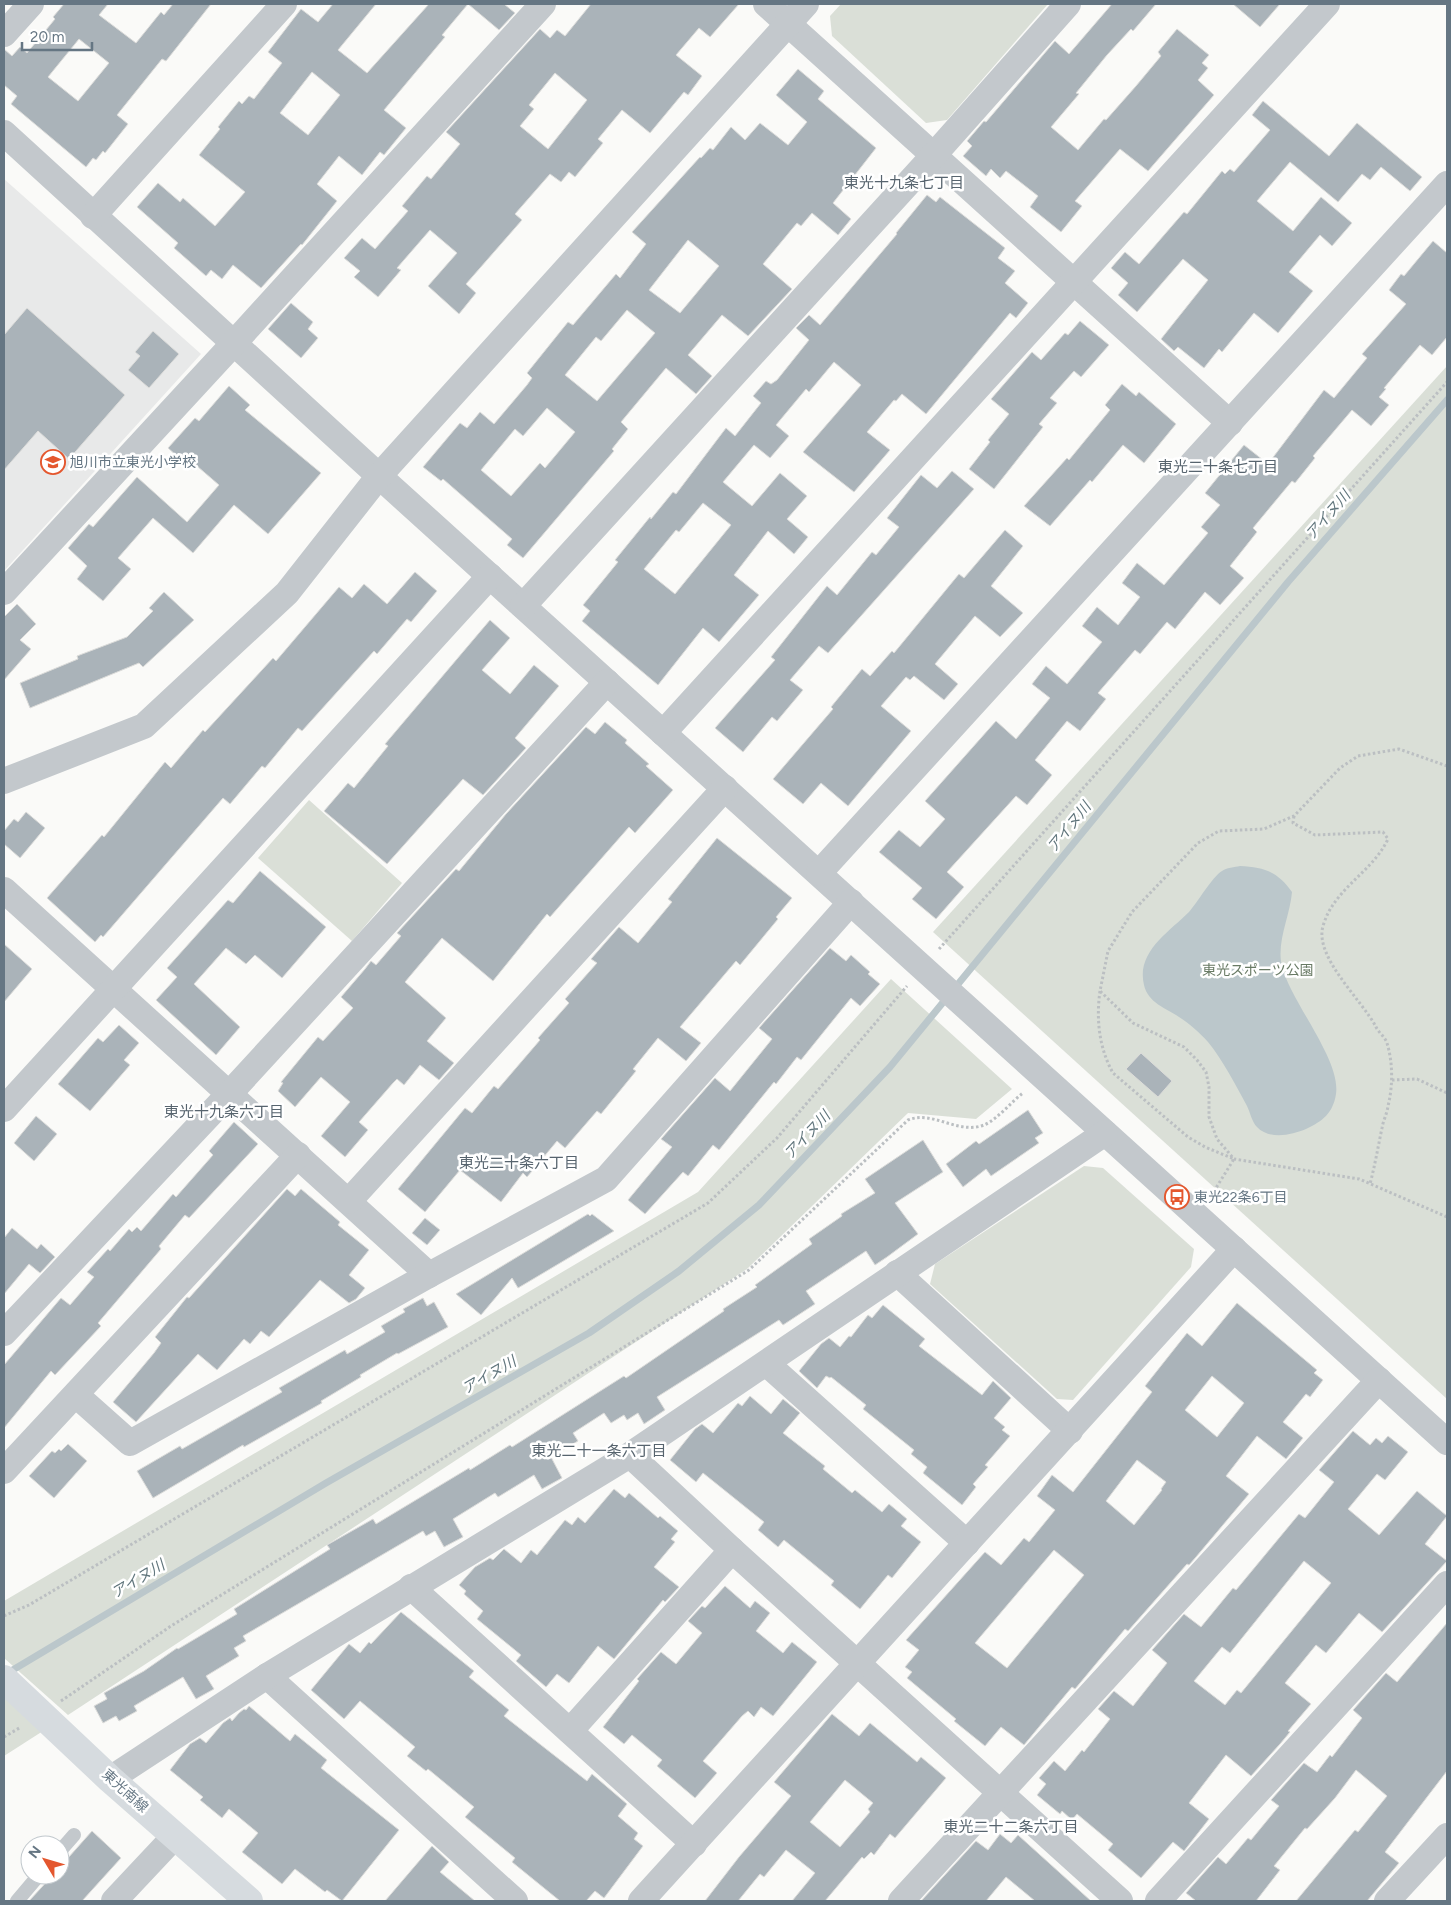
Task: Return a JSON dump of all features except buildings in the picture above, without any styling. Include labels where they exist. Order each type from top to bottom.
[{"type":"street","points":[[4,34],[31,4]]},
{"type":"street","points":[[93,216],[284,4]]},
{"type":"street","points":[[4,592],[543,4]]},
{"type":"street","points":[[766,4],[1230,423]]},
{"type":"street","points":[[4,781],[144,726],[287,593],[378,476],[806,4]]},
{"type":"street","points":[[523,606],[1068,4]]},
{"type":"street","points":[[663,733],[1073,280],[1327,4]]},
{"type":"street","points":[[4,133],[378,476],[1447,1442]]},
{"type":"street","points":[[819,873],[1447,184]]},
{"type":"street","points":[[4,1109],[490,576]]},
{"type":"street","points":[[4,1334],[230,1093],[607,682]]},
{"type":"street","points":[[349,1201],[725,788]]},
{"type":"street","points":[[4,890],[429,1275]]},
{"type":"street","points":[[76,1395],[130,1443],[429,1275],[606,1179],[850,902]]},
{"type":"street","points":[[110,1779],[267,1676],[630,1455],[767,1364],[897,1273],[1105,1133]]},
{"type":"street","points":[[4,1471],[298,1155]]},
{"type":"street","points":[[641,1901],[1234,1249]]},
{"type":"street","points":[[897,1273],[1070,1430]]},
{"type":"street","points":[[767,1364],[967,1543]]},
{"type":"street","points":[[901,1901],[1379,1380]]},
{"type":"street","points":[[630,1455],[732,1550],[1120,1901]]},
{"type":"street","points":[[570,1731],[732,1550]]},
{"type":"street","points":[[1158,1901],[1447,1584]]},
{"type":"street","points":[[411,1588],[694,1844]]},
{"type":"street","points":[[267,1676],[515,1901]]},
{"type":"street","name":"東光南線","points":[[4,1679],[110,1779],[249,1901]]},
{"type":"street","points":[[114,1901],[175,1836]]},
{"type":"street","points":[[1387,1901],[1447,1836]]},
{"type":"lane","points":[[70,1840],[74,1835]]},
{"type":"lane","points":[[17,1901],[31,1885]]},
{"type":"path","points":[[4,1616],[29,1605],[708,1203],[777,1138],[927,972],[1447,382]]},
{"type":"path","points":[[1447,766],[1399,749],[1358,756],[1340,768],[1294,816],[1264,829],[1219,831],[1198,843],[1128,919],[1108,951],[1098,1008],[1101,1039],[1106,1060],[1113,1073],[1188,1137],[1205,1147],[1234,1159],[1359,1179],[1447,1217]]},
{"type":"path","points":[[1294,816],[1293,823],[1315,835],[1383,832],[1388,839],[1384,848],[1372,862],[1336,898],[1322,927],[1325,955],[1371,1016],[1386,1040],[1392,1080],[1370,1184]]},
{"type":"path","points":[[1100,991],[1133,1022],[1184,1047],[1197,1060],[1206,1072],[1209,1087],[1209,1117],[1217,1139],[1234,1159]]},
{"type":"path","points":[[36,1710],[749,1270],[908,1120],[922,1117],[974,1128],[986,1124],[1042,1076]]},
{"type":"path","points":[[1392,1080],[1417,1079],[1447,1093]]},
{"type":"path","points":[[1199,1216],[1234,1159]]},
{"type":"shaded area","name":"旭川市立東光小学校","points":[[4,179],[201,354],[4,571]]},
{"type":"shaded area","points":[[1240,866],[1263,869],[1276,875],[1292,892],[1282,939],[1282,966],[1295,996],[1331,1064],[1335,1080],[1335,1101],[1330,1111],[1317,1123],[1294,1133],[1274,1135],[1268,1134],[1257,1127],[1229,1073],[1208,1042],[1187,1022],[1153,1001],[1144,985],[1143,973],[1145,962],[1156,944],[1189,912],[1218,874],[1226,869]]},
{"type":"green space","points":[[841,4],[1048,4],[947,120],[926,123],[832,36],[830,16]]},
{"type":"green space","name":"東光スポーツ公園","points":[[1447,366],[1447,1399],[933,932]]},
{"type":"green space","points":[[309,800],[402,883],[352,941],[258,858]]},
{"type":"green space","points":[[891,979],[1012,1089],[976,1119],[908,1113],[747,1269],[68,1715],[4,1658],[4,1601],[698,1192]]},
{"type":"green space","points":[[1084,1166],[1103,1168],[1194,1249],[1191,1267],[1073,1400],[1057,1399],[930,1284],[935,1264]]},
{"type":"green space","points":[[4,1695],[43,1731],[4,1756]]},
{"type":"waterway","name":"アイヌ川","points":[[6,1674],[326,1483],[589,1333],[679,1271],[759,1205],[890,1067],[1288,582],[1447,400]]},
{"type":"place","name":"旭川市立東光小学校","points":[[53,462]]},
{"type":"place","name":"東光22条6丁目","points":[[1177,1197]]},
{"type":"district","name":"東光十九条七丁目","points":[[904,183]]},
{"type":"district","name":"東光二十条七丁目","points":[[1218,467]]},
{"type":"district","name":"東光十九条六丁目","points":[[224,1112]]},
{"type":"district","name":"東光二十条六丁目","points":[[519,1163]]},
{"type":"district","name":"東光二十一条六丁目","points":[[599,1451]]},
{"type":"district","name":"東光二十二条六丁目","points":[[1011,1827]]}]
